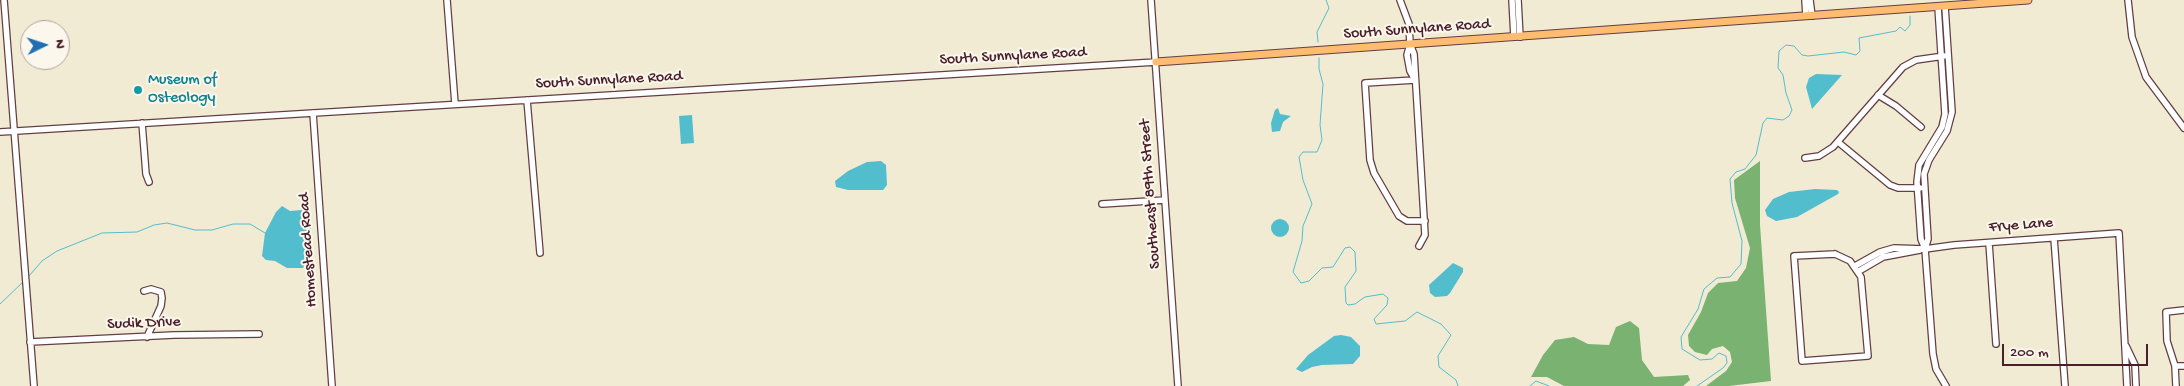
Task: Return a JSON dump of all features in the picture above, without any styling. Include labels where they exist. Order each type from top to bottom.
[{"type":"main road","name":"South Sunnylane Road","points":[[1156,62],[2028,0]]},
{"type":"street","points":[[4,0],[34,386]]},
{"type":"street","points":[[447,0],[455,104]]},
{"type":"street","name":"Southeast 89th Street","points":[[1152,0],[1178,386]]},
{"type":"street","points":[[1400,0],[1408,17],[1410,44],[1414,54],[1426,235],[1419,246]]},
{"type":"street","points":[[1512,0],[1517,37]]},
{"type":"street","points":[[1517,37],[1518,0]]},
{"type":"street","points":[[1805,0],[1809,16]]},
{"type":"street","points":[[1809,16],[1810,0]]},
{"type":"street","points":[[2128,0],[2132,38],[2146,77],[2184,128]]},
{"type":"street","points":[[1925,249],[1928,239],[1925,187],[1926,167],[1947,131],[1952,118],[1949,56],[1942,6]]},
{"type":"street","points":[[1942,6],[1944,121],[1919,165],[1917,188],[1921,238],[1925,249],[1934,362],[1946,386]]},
{"type":"street","points":[[1805,158],[1819,156],[1838,142],[1898,71],[1907,64],[1922,58],[1949,56]]},
{"type":"street","name":"South Sunnylane Road","points":[[0,132],[1156,62]]},
{"type":"street","points":[[1415,80],[1365,84],[1370,160],[1374,173],[1398,216],[1407,221],[1424,221]]},
{"type":"street","points":[[1878,95],[1896,106],[1921,127]]},
{"type":"street","points":[[527,100],[540,253]]},
{"type":"street","name":"Homestead Road","points":[[313,113],[332,386]]},
{"type":"street","points":[[142,123],[146,174],[149,182]]},
{"type":"street","points":[[1838,142],[1890,185],[1898,188],[1925,187]]},
{"type":"street","points":[[1102,204],[1165,200]]},
{"type":"street","name":"Frye Lane","points":[[1857,269],[1888,255],[1925,249],[1989,242],[2119,233],[2126,346]]},
{"type":"street","points":[[2054,238],[2065,386]]},
{"type":"street","points":[[1989,242],[1996,344]]},
{"type":"street","points":[[1835,254],[1844,258],[1857,269],[1863,287],[1868,356],[1802,361],[1794,256],[1835,254]]},
{"type":"street","points":[[144,291],[151,289],[161,292],[162,298],[161,306],[147,337]]},
{"type":"street","points":[[2176,386],[2174,366],[2167,341],[2166,312],[2184,310]]},
{"type":"street","name":"Sudik Drive","points":[[30,342],[259,334]]},
{"type":"street","points":[[2126,346],[2127,386]]},
{"type":"street","points":[[2126,346],[2135,365],[2136,386]]},
{"type":"street","points":[[2174,366],[2184,366]]},
{"type":"green space","points":[[1760,161],[1760,225],[1771,381],[1729,386],[1706,386],[1726,371],[1732,362],[1730,352],[1723,346],[1712,349],[1707,355],[1695,352],[1689,346],[1688,335],[1701,312],[1708,293],[1718,283],[1737,281],[1746,268],[1750,248],[1735,198],[1734,180]]},
{"type":"green space","points":[[1630,321],[1639,328],[1642,360],[1654,377],[1688,375],[1690,380],[1683,386],[1564,386],[1547,377],[1531,377],[1543,355],[1555,340],[1574,337],[1588,344],[1609,345],[1616,327]]},
{"type":"water","points":[[1816,74],[1842,75],[1812,109],[1806,87],[1809,78]]},
{"type":"water","points":[[1278,108],[1280,114],[1291,116],[1283,122],[1280,131],[1272,132],[1271,123],[1275,110]]},
{"type":"water","points":[[692,115],[694,143],[681,144],[679,116]]},
{"type":"water","points":[[881,161],[886,165],[887,185],[883,190],[848,190],[836,187],[835,181],[848,171],[867,162]]},
{"type":"water","points":[[1815,189],[1837,190],[1839,192],[1797,217],[1776,221],[1767,216],[1765,210],[1773,199],[1789,192]]},
{"type":"water","points":[[282,206],[290,211],[302,210],[306,214],[307,221],[311,226],[310,254],[303,268],[287,268],[275,261],[266,260],[262,256],[265,233],[276,212]]},
{"type":"water","points":[[1280,219],[1286,222],[1289,228],[1286,234],[1280,237],[1274,234],[1271,228],[1274,222]]},
{"type":"water","points":[[1453,263],[1463,268],[1463,272],[1447,296],[1435,297],[1430,293],[1429,285]]},
{"type":"water","points":[[1334,336],[1351,337],[1360,346],[1360,356],[1353,364],[1322,365],[1302,372],[1296,369],[1308,355]]},
{"type":"waterway","points":[[1318,42],[1317,32],[1329,8],[1326,0]]},
{"type":"waterway","points":[[1697,386],[1723,368],[1727,363],[1726,356],[1719,353],[1712,359],[1700,360],[1682,349],[1681,337],[1698,309],[1704,289],[1717,278],[1730,277],[1741,264],[1742,241],[1732,203],[1730,179],[1736,172],[1745,169],[1756,155],[1763,123],[1767,118],[1783,120],[1789,116],[1792,110],[1786,93],[1783,75],[1778,68],[1779,51],[1786,45],[1794,46],[1802,55],[1808,56],[1844,52],[1856,55],[1860,51],[1859,38],[1896,31],[1900,27],[1905,31],[1910,25],[1910,16]]},
{"type":"waterway","points":[[1319,58],[1319,69],[1323,84],[1320,125],[1322,140],[1317,152],[1303,152],[1299,157],[1303,180],[1312,204],[1303,226],[1302,241],[1293,272],[1301,283],[1309,281],[1322,268],[1333,267],[1345,248],[1350,247],[1355,252],[1356,271],[1345,287],[1346,303],[1348,305],[1355,304],[1365,297],[1383,294],[1388,298],[1387,305],[1374,319],[1376,324],[1405,321],[1417,312],[1441,324],[1451,335],[1438,356],[1439,367],[1456,380],[1458,386]]},
{"type":"waterway","points":[[29,276],[42,261],[57,251],[102,233],[137,232],[154,225],[167,223],[195,230],[212,230],[233,224],[250,224],[265,233]]},
{"type":"waterway","points":[[0,304],[24,281]]},
{"type":"waterway","points":[[1530,386],[1536,381],[1549,386]]},
{"type":"place","name":"Museum of Osteology","points":[[138,90]]}]
